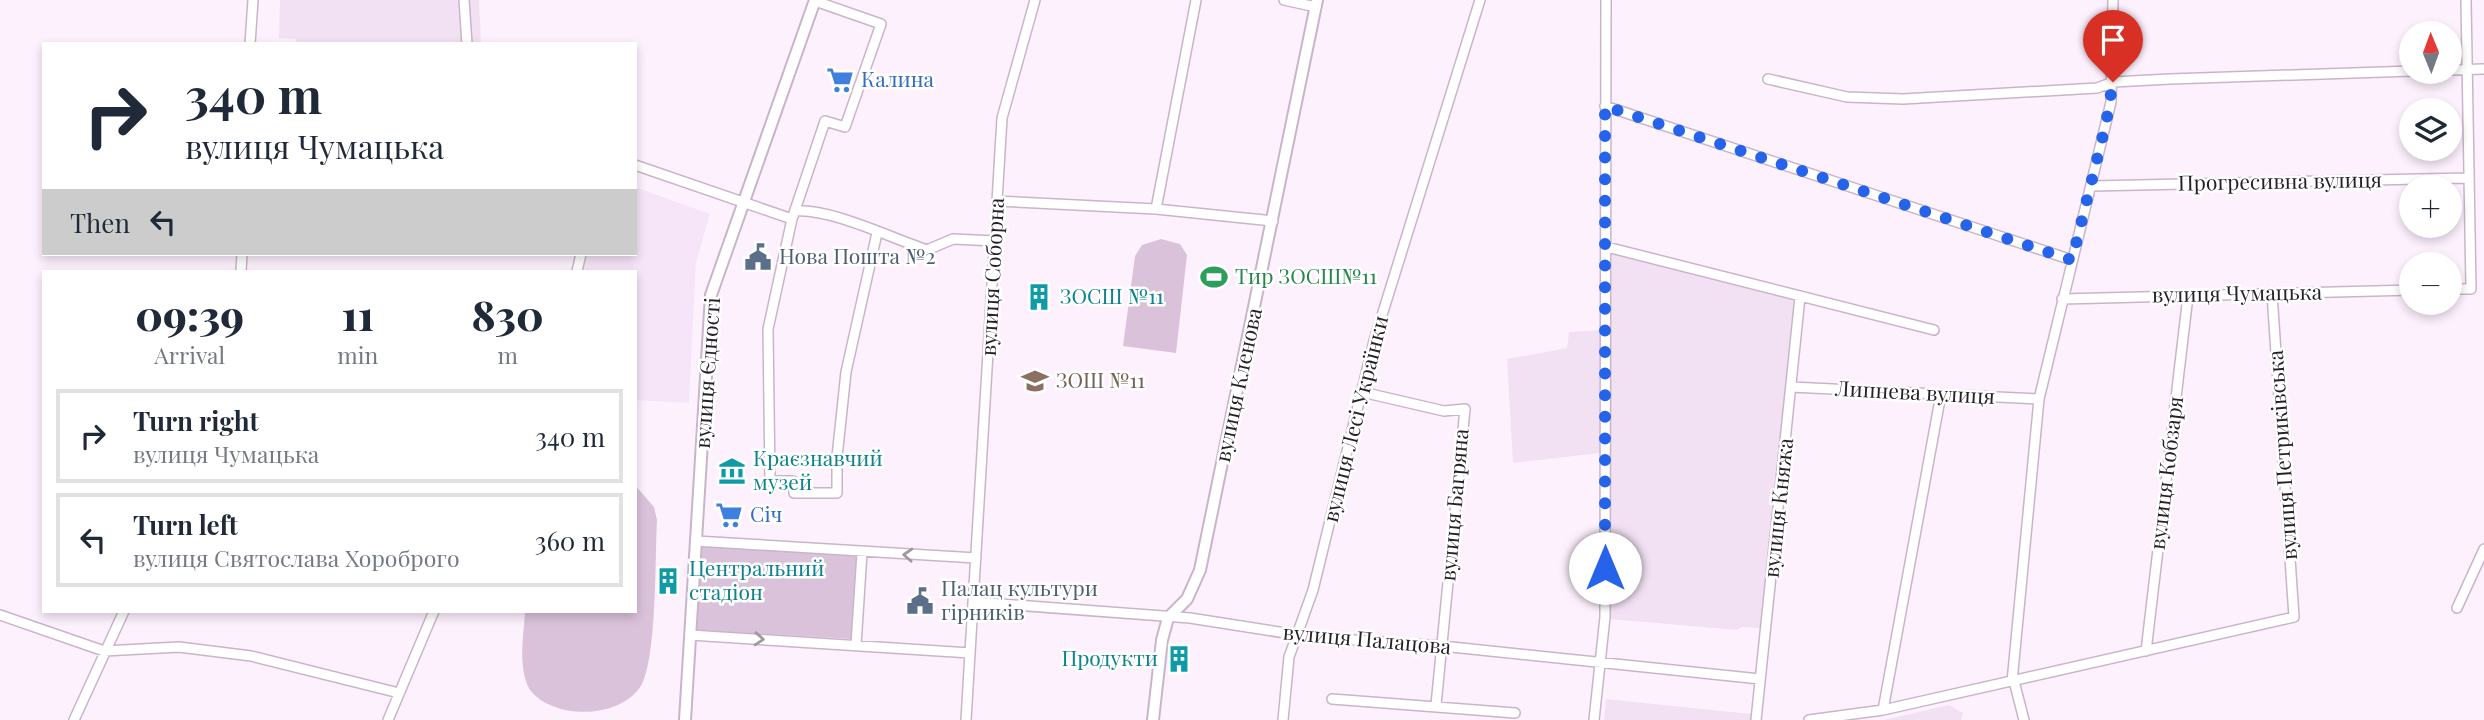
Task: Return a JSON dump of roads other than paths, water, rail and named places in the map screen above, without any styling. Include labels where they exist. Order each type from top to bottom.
[{"type":"street","points":[[250,42],[253,0]]},
{"type":"street","points":[[464,0],[467,42]]},
{"type":"street","points":[[815,0],[881,24],[845,127],[825,121],[794,215],[768,329],[770,481],[793,481],[794,493],[837,493],[836,457],[846,372],[877,233]]},
{"type":"street","name":"вулиця Єдності","points":[[685,720],[712,295],[815,0]]},
{"type":"street","name":"вулиця Соборна","points":[[966,720],[1002,118],[1035,0]]},
{"type":"street","points":[[1156,209],[1196,0]]},
{"type":"street","points":[[1284,0],[1316,3]]},
{"type":"street","name":"вулиця Лесі Українки","points":[[1283,720],[1289,657],[1313,590],[1374,341],[1480,0]]},
{"type":"street","points":[[1594,720],[1605,617],[1606,0]]},
{"type":"street","points":[[2024,720],[2013,681],[2039,398],[2092,186],[2113,82],[2113,0]]},
{"type":"street","points":[[2462,289],[2471,289],[2466,0]]},
{"type":"street","name":"вулиця Кленова","points":[[1153,720],[1161,640],[1168,618],[1187,599],[1200,570],[1316,3]]},
{"type":"street","points":[[2462,69],[2484,69]]},
{"type":"street","points":[[1768,79],[1847,97],[1903,99],[2097,88],[2113,82],[2399,71]]},
{"type":"street","points":[[1605,106],[2072,260]]},
{"type":"street","points":[[637,166],[744,202],[794,215],[810,210],[830,214],[927,250],[953,239],[995,241]]},
{"type":"street","name":"Прогресивна вулиця","points":[[2092,186],[2468,178]]},
{"type":"street","points":[[997,201],[1156,209],[1273,222]]},
{"type":"street","points":[[1607,247],[1934,330]]},
{"type":"street","name":"вулиця Чумацька","points":[[2062,299],[2399,290]]},
{"type":"street","name":"вулиця Петриківська","points":[[2146,651],[2294,617],[2272,293]]},
{"type":"street","name":"вулиця Кобзаря","points":[[2146,651],[2188,296]]},
{"type":"street","name":"вулиця Княжа","points":[[1756,720],[1800,297]]},
{"type":"street","name":"Липнева вулиця","points":[[1791,387],[2039,398]]},
{"type":"street","name":"вулиця Багряна","points":[[1362,392],[1444,411],[1465,410],[1436,705]]},
{"type":"street","points":[[1883,710],[1941,394]]},
{"type":"street","points":[[696,541],[976,558]]},
{"type":"street","points":[[2457,608],[2484,549]]},
{"type":"street","points":[[856,645],[862,553]]},
{"type":"street","name":"вулиця Палацова","points":[[974,602],[1190,618],[1295,635],[1442,646],[1760,679]]},
{"type":"street","points":[[74,720],[123,613]]},
{"type":"street","points":[[388,720],[433,613]]},
{"type":"street","points":[[0,615],[104,651],[179,647],[251,656],[399,693]]},
{"type":"street","points":[[690,635],[970,653]]},
{"type":"street","points":[[1810,720],[1883,710],[2146,651]]},
{"type":"street","points":[[1332,699],[1516,713]]},
{"type":"place","name":"Калина","points":[[840,80]]},
{"type":"place","name":"Нова Пошта №2","points":[[758,257]]},
{"type":"place","name":"Тир ЗОСШ№11","points":[[1214,277]]},
{"type":"place","name":"ЗОСШ №11","points":[[1039,297]]},
{"type":"place","name":"ЗОШ №11","points":[[1035,381]]},
{"type":"place","name":"Краєзнавчий музей","points":[[732,471]]},
{"type":"place","name":"Січ","points":[[729,515]]},
{"type":"place","name":"Центральний стадіон","points":[[668,581]]},
{"type":"place","name":"Палац культури гірників","points":[[920,601]]},
{"type":"place","name":"Продукти","points":[[1179,659]]}]
